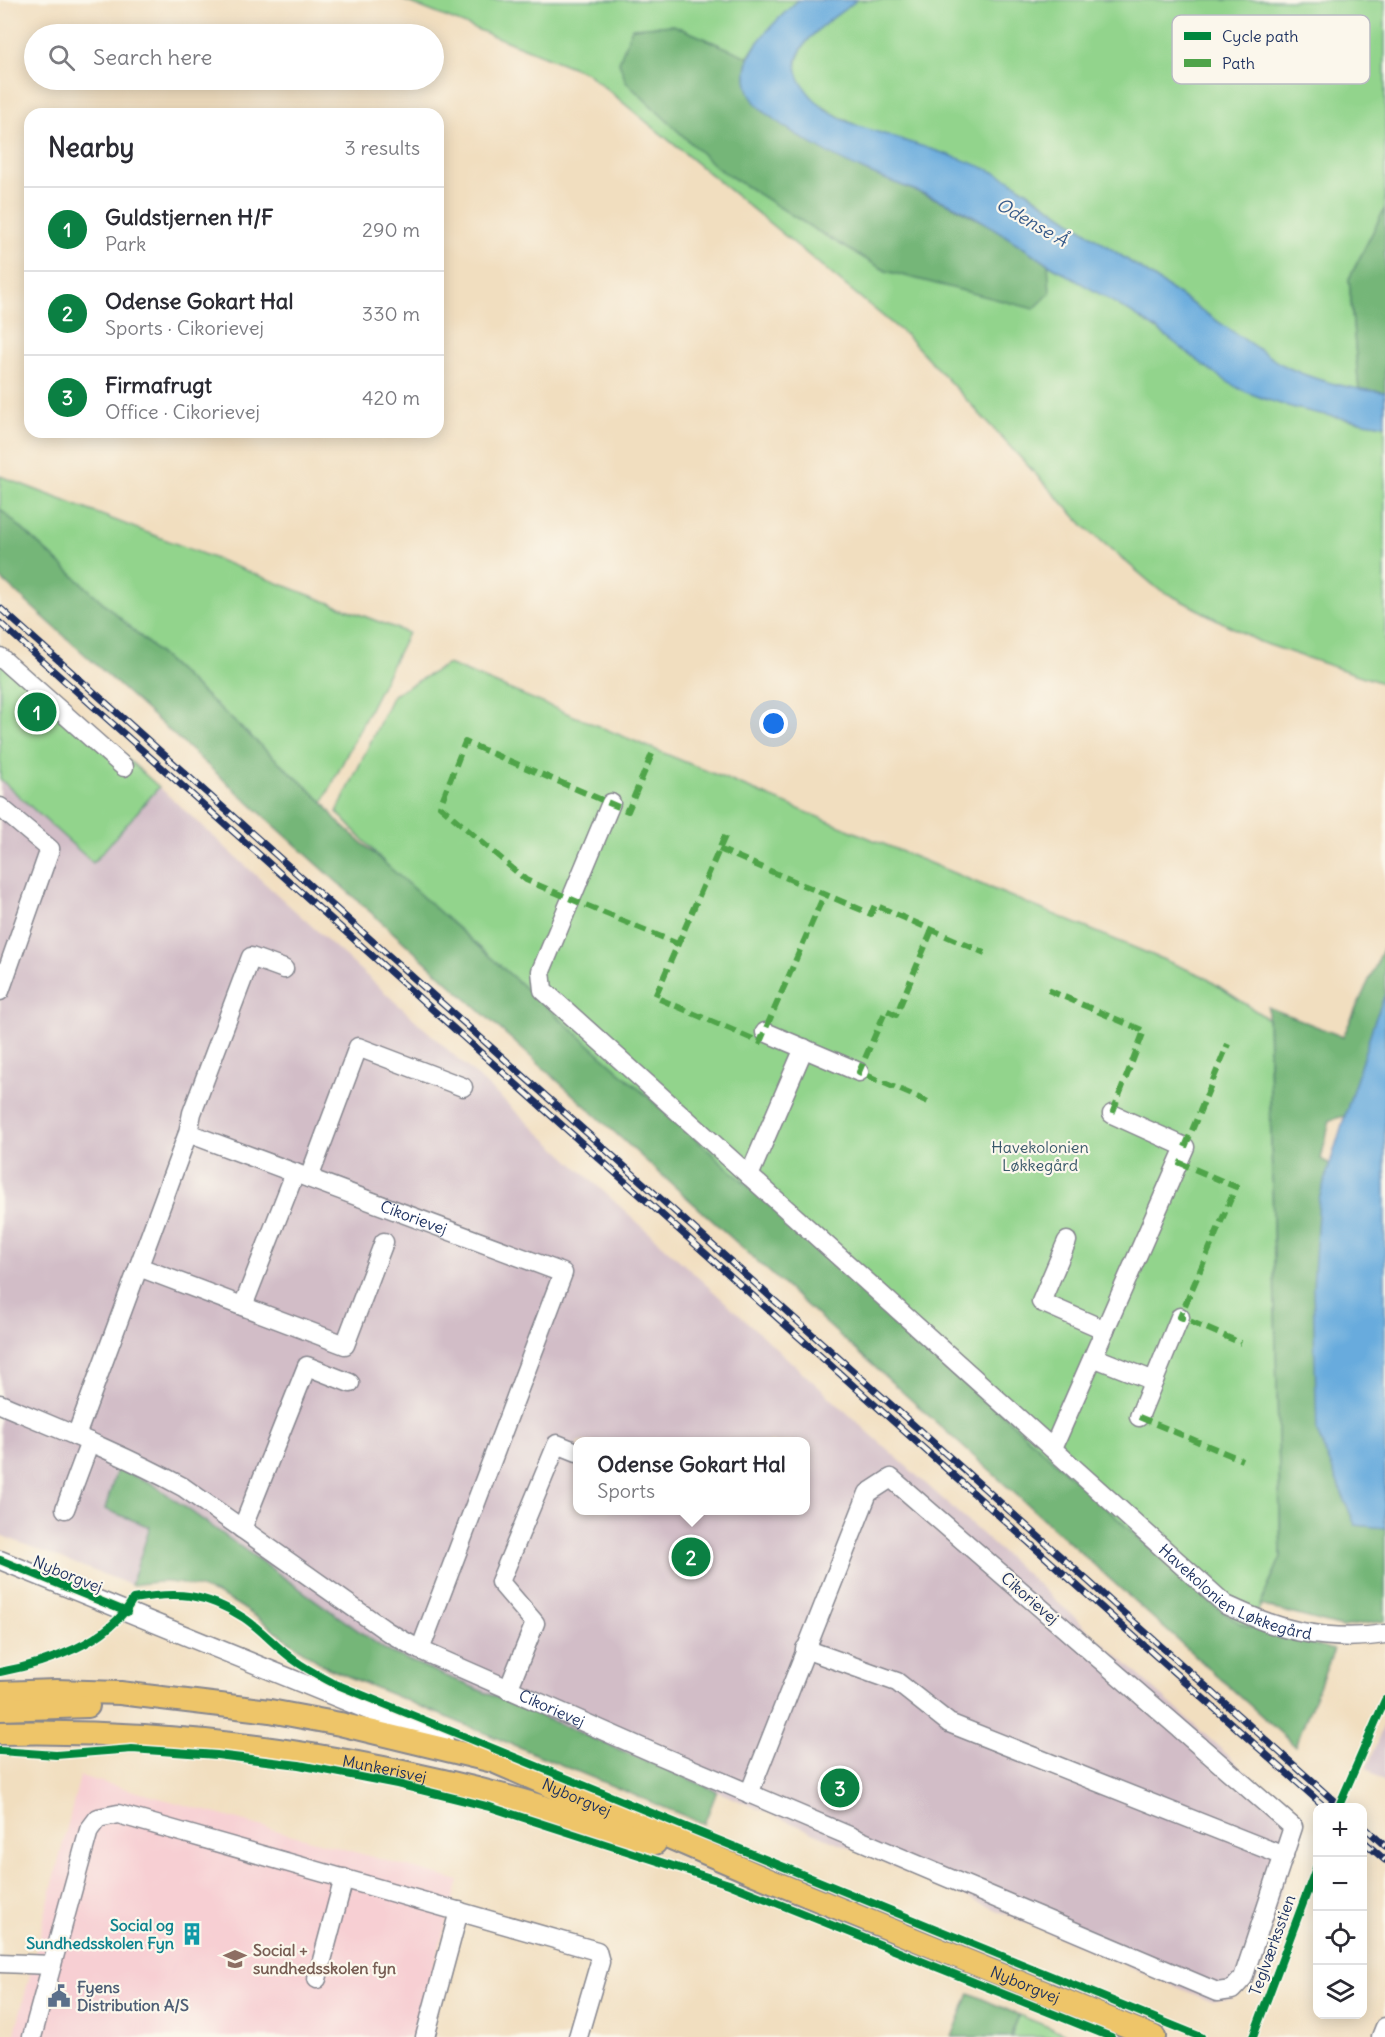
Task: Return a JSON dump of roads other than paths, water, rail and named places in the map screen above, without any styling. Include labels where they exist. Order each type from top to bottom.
[{"type":"main road","name":"Munkerisvej","points":[[0,1693],[56,1691],[120,1693],[270,1711],[340,1724],[493,1761]]},
{"type":"main road","points":[[0,1709],[197,1701]]},
{"type":"main road","name":"Munkerisvej","points":[[0,1733],[52,1731],[195,1738],[281,1749],[369,1765],[509,1797],[757,1875]]},
{"type":"main road","name":"Nyborgvej","points":[[493,1761],[757,1875],[1154,2037]]},
{"type":"street","points":[[0,657],[124,767]]},
{"type":"street","name":"Havekolonien Løkkegård","points":[[611,803],[541,971],[543,990],[1226,1605],[1270,1624],[1317,1634],[1359,1638],[1385,1634]]},
{"type":"street","points":[[0,807],[50,849],[1,984]]},
{"type":"street","points":[[65,1509],[83,1439],[139,1267],[189,1133],[192,1113],[251,957],[284,969]]},
{"type":"street","points":[[765,1032],[859,1072]]},
{"type":"street","points":[[243,1306],[358,1047],[463,1087]]},
{"type":"street","points":[[749,1176],[804,1048]]},
{"type":"street","points":[[1053,1448],[1185,1146],[1112,1114]]},
{"type":"street","name":"Cikorievej","points":[[189,1133],[563,1273],[420,1650]]},
{"type":"street","points":[[1067,1241],[1041,1302],[1105,1330]]},
{"type":"street","points":[[139,1267],[345,1345],[384,1242]]},
{"type":"street","points":[[1139,1417],[1180,1317]]},
{"type":"street","points":[[1093,1356],[1154,1381]]},
{"type":"street","points":[[242,1529],[306,1366],[350,1383]]},
{"type":"street","name":"Cikorievej","points":[[0,1404],[148,1468],[183,1487],[388,1632],[420,1650],[749,1794],[1217,1992],[1232,1990],[1243,1978],[1293,1827],[891,1478],[868,1493],[749,1794]]},
{"type":"street","points":[[508,1690],[535,1623],[500,1582],[557,1444],[573,1450]]},
{"type":"street","name":"Nyborgvej","points":[[0,1560],[493,1761]]},
{"type":"street","points":[[805,1649],[897,1682],[949,1723],[1284,1856]]},
{"type":"street","points":[[32,2037],[89,1830],[98,1818],[118,1814],[597,1951],[600,1962],[579,2037]]},
{"type":"street","points":[[317,1979],[344,1878]]},
{"type":"street","points":[[425,2037],[459,1911]]},
{"type":"street","points":[[0,1963],[52,1965]]},
{"type":"street","points":[[1381,2037],[1385,2027]]},
{"type":"water","name":"Odense Å","points":[[798,0],[857,0],[816,32],[798,56],[797,71],[803,86],[825,109],[853,124],[962,160],[1008,179],[1279,363],[1330,383],[1385,392],[1385,425],[1293,407],[1240,389],[1145,322],[975,217],[950,204],[844,161],[802,138],[773,118],[760,108],[750,94],[746,80],[747,66],[751,54],[767,30]]},
{"type":"water","points":[[1385,994],[1385,1528],[1355,1525],[1317,1432],[1313,1288],[1319,1199],[1373,1025]]},
{"type":"railway","points":[[0,608],[1336,1803]]},
{"type":"railway","points":[[0,623],[1320,1803]]},
{"type":"railway","points":[[1367,1830],[1385,1846]]},
{"type":"railway","points":[[1367,1844],[1385,1860]]},
{"type":"place","name":"Guldstjernen H/F","points":[[37,712]]},
{"type":"place","name":"Odense Gokart Hal","points":[[691,1557]]},
{"type":"place","name":"Firmafrugt","points":[[840,1788]]},
{"type":"place","name":"Social og Sundhedsskolen Fyn","points":[[192,1934]]},
{"type":"place","name":"Social + sundhedsskolen fyn","points":[[235,1959]]},
{"type":"place","name":"Fyens Distribution A/S","points":[[59,1996]]}]
